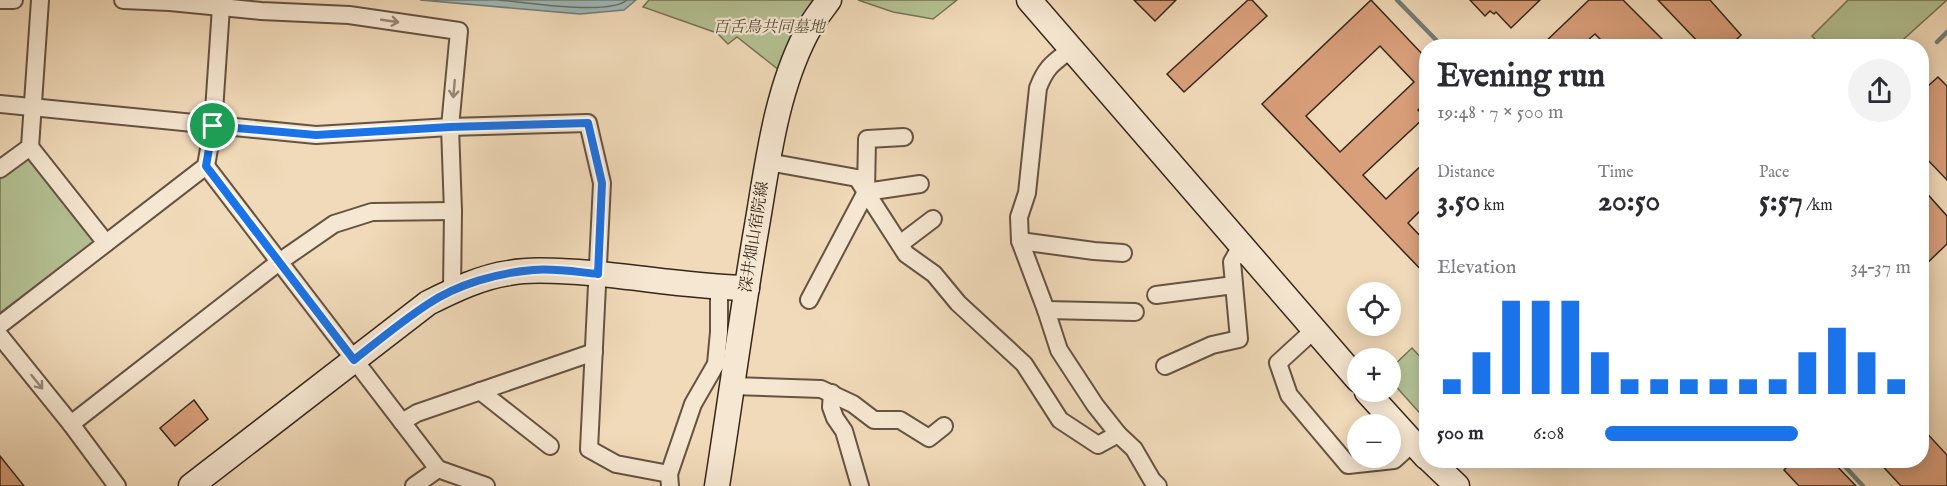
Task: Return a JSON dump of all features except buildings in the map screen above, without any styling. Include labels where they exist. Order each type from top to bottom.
[{"type":"street","points":[[0,0],[14,0]]},
{"type":"street","points":[[40,0],[30,147],[106,243]]},
{"type":"street","points":[[123,0],[261,11],[349,15],[459,31],[450,127],[453,211],[452,291]]},
{"type":"street","name":"深井畑山宿院線","points":[[717,486],[747,288],[768,162],[779,112],[792,66],[807,33],[829,0]]},
{"type":"street","points":[[1029,0],[1347,368]]},
{"type":"street","points":[[0,325],[206,166],[213,126],[221,7]]},
{"type":"street","points":[[1070,50],[1049,66],[1038,88],[1027,193],[1019,217],[1020,241],[1059,350],[1095,405],[1118,434],[1134,449],[1158,486]]},
{"type":"street","points":[[0,104],[316,135],[450,127],[588,123],[602,183],[589,449],[616,464],[670,480],[693,404],[716,364],[719,288]]},
{"type":"street","points":[[809,300],[866,192],[867,139],[904,137]]},
{"type":"street","points":[[0,169],[30,147]]},
{"type":"street","points":[[768,162],[857,178],[906,254],[934,274],[958,303],[1024,364],[1060,420],[1098,445],[1118,434]]},
{"type":"street","points":[[206,166],[438,469],[486,486]]},
{"type":"street","points":[[866,192],[920,184]]},
{"type":"street","points":[[71,424],[279,262],[334,224],[372,212],[453,211]]},
{"type":"street","points":[[900,244],[933,219]]},
{"type":"street","points":[[1020,241],[1123,253]]},
{"type":"street","points":[[1165,366],[1212,345],[1239,339],[1232,262],[1241,246]]},
{"type":"street","points":[[192,486],[428,303],[485,279],[536,270],[598,274],[719,288],[747,288]]},
{"type":"street","points":[[1156,295],[1234,285]]},
{"type":"street","points":[[1046,310],[1135,312]]},
{"type":"street","points":[[1314,330],[1278,363],[1289,395],[1348,465],[1394,460],[1419,450]]},
{"type":"street","points":[[0,336],[71,424],[117,486]]},
{"type":"street","points":[[402,422],[417,413],[594,351]]},
{"type":"street","points":[[732,386],[821,389],[853,404],[874,420],[900,420],[928,438],[944,426]]},
{"type":"street","points":[[480,391],[550,446]]},
{"type":"street","points":[[832,393],[831,407],[834,418],[844,431],[860,486]]},
{"type":"street","points":[[1376,402],[1419,449]]},
{"type":"street","points":[[1438,468],[1457,486]]},
{"type":"street","points":[[414,486],[438,469]]},
{"type":"green space","name":"百舌鳥共同墓地","points":[[649,0],[815,0],[779,70],[737,37],[728,44],[717,33],[643,7]]},
{"type":"green space","points":[[858,0],[957,0],[933,19],[893,12]]},
{"type":"green space","points":[[1848,0],[1947,0],[1904,39],[1815,39],[1812,36]]},
{"type":"green space","points":[[26,157],[32,158],[95,241],[0,313],[0,177]]},
{"type":"green space","points":[[1412,348],[1419,356],[1419,412],[1401,392],[1401,358]]},
{"type":"water","points":[[420,0],[636,0],[624,10],[580,14]]},
{"type":"waterway","points":[[1397,0],[1435,39]]},
{"type":"waterway","points":[[1937,42],[1947,32]]},
{"type":"waterway","points":[[1846,468],[1863,486]]},
{"type":"route","points":[[588,123],[602,183],[598,274],[536,270],[485,279],[428,303],[354,360],[206,166],[213,126],[316,135],[450,127],[588,123]]}]
